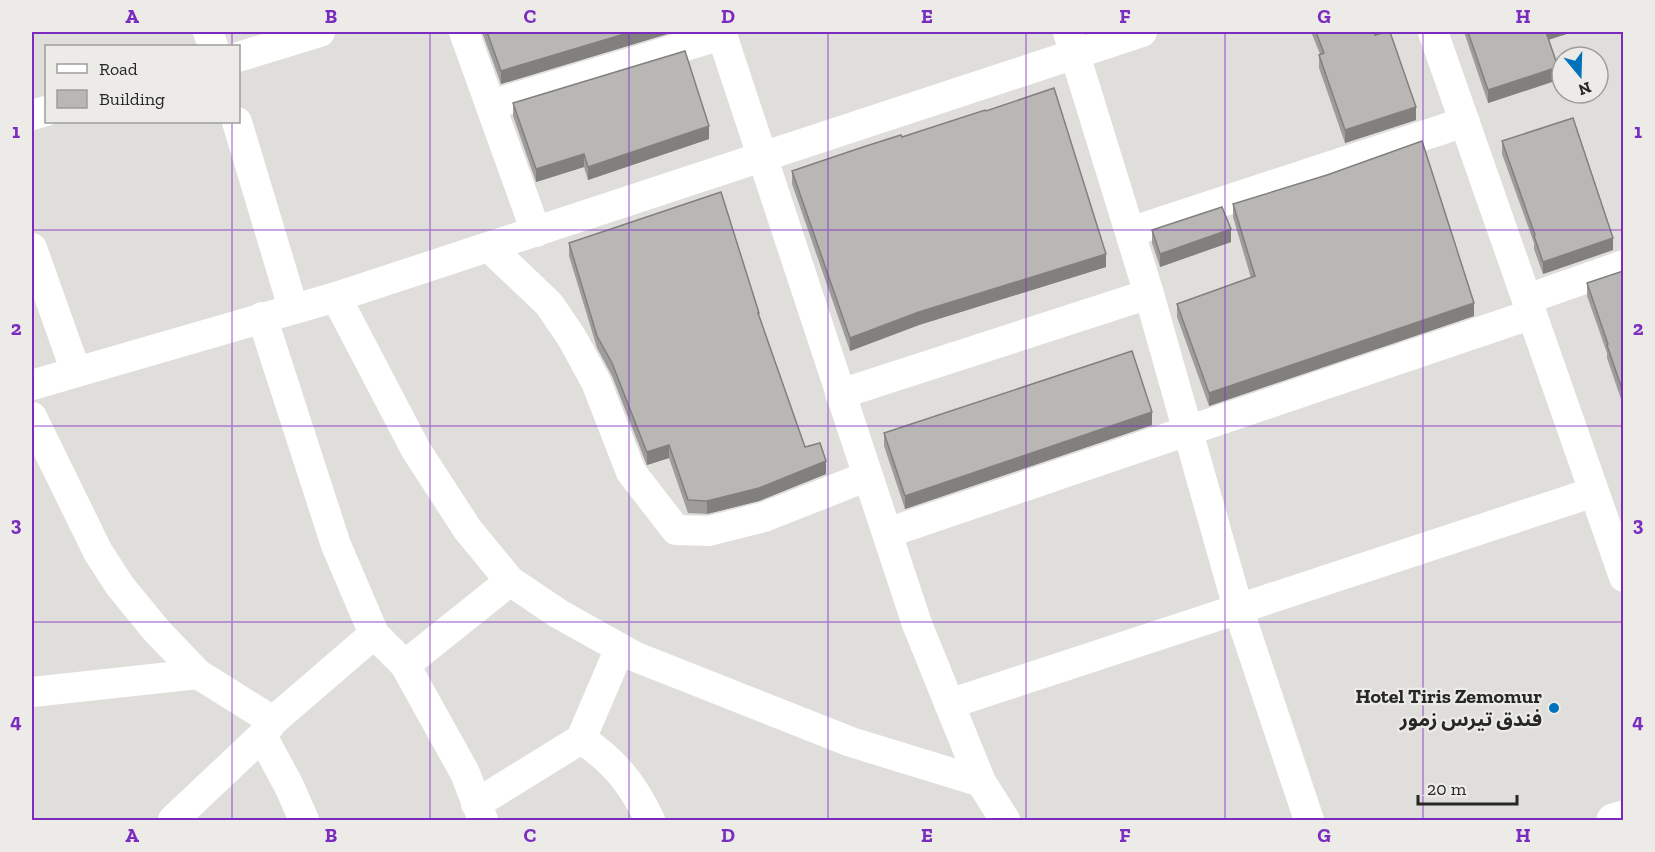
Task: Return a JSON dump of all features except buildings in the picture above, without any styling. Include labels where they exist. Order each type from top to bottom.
[{"type":"highway","points":[[1613,820],[1623,817]]},
{"type":"street","points":[[240,56],[320,32]]},
{"type":"street","points":[[464,32],[536,232]]},
{"type":"street","points":[[32,385],[336,297],[536,232],[761,157],[1072,43],[1142,32]]},
{"type":"street","points":[[1433,32],[1623,577]]},
{"type":"street","points":[[490,105],[721,33],[917,624],[981,782],[1005,820]]},
{"type":"street","points":[[1072,43],[1149,294],[1238,608],[1309,820]]},
{"type":"street","points":[[1130,232],[1465,122]]},
{"type":"street","points":[[237,123],[293,308]]},
{"type":"street","points":[[489,247],[549,304],[572,338],[596,382],[631,472],[675,530],[709,531],[764,517],[868,476]]},
{"type":"street","points":[[32,248],[76,372]]},
{"type":"street","points":[[887,533],[1189,431],[1529,306],[1623,265]]},
{"type":"street","points":[[840,394],[1149,294]]},
{"type":"street","points":[[336,297],[416,450],[468,530],[510,581],[558,615],[636,657],[851,742],[981,782]]},
{"type":"street","points":[[262,317],[336,545],[374,634],[405,665],[465,773],[480,812],[581,740],[620,648]]},
{"type":"street","points":[[32,417],[98,552],[120,586],[156,630],[198,674],[267,729],[304,820]]},
{"type":"street","points":[[950,704],[1594,492]]},
{"type":"street","points":[[405,665],[510,581]]},
{"type":"street","points":[[172,820],[267,729],[374,634]]},
{"type":"street","points":[[32,692],[198,674]]},
{"type":"street","points":[[581,740],[620,770],[641,801],[650,820]]},
{"type":"place","name":"Hotel Tiris Zemomur فندق تيرس زمور","points":[[1554,708]]}]
